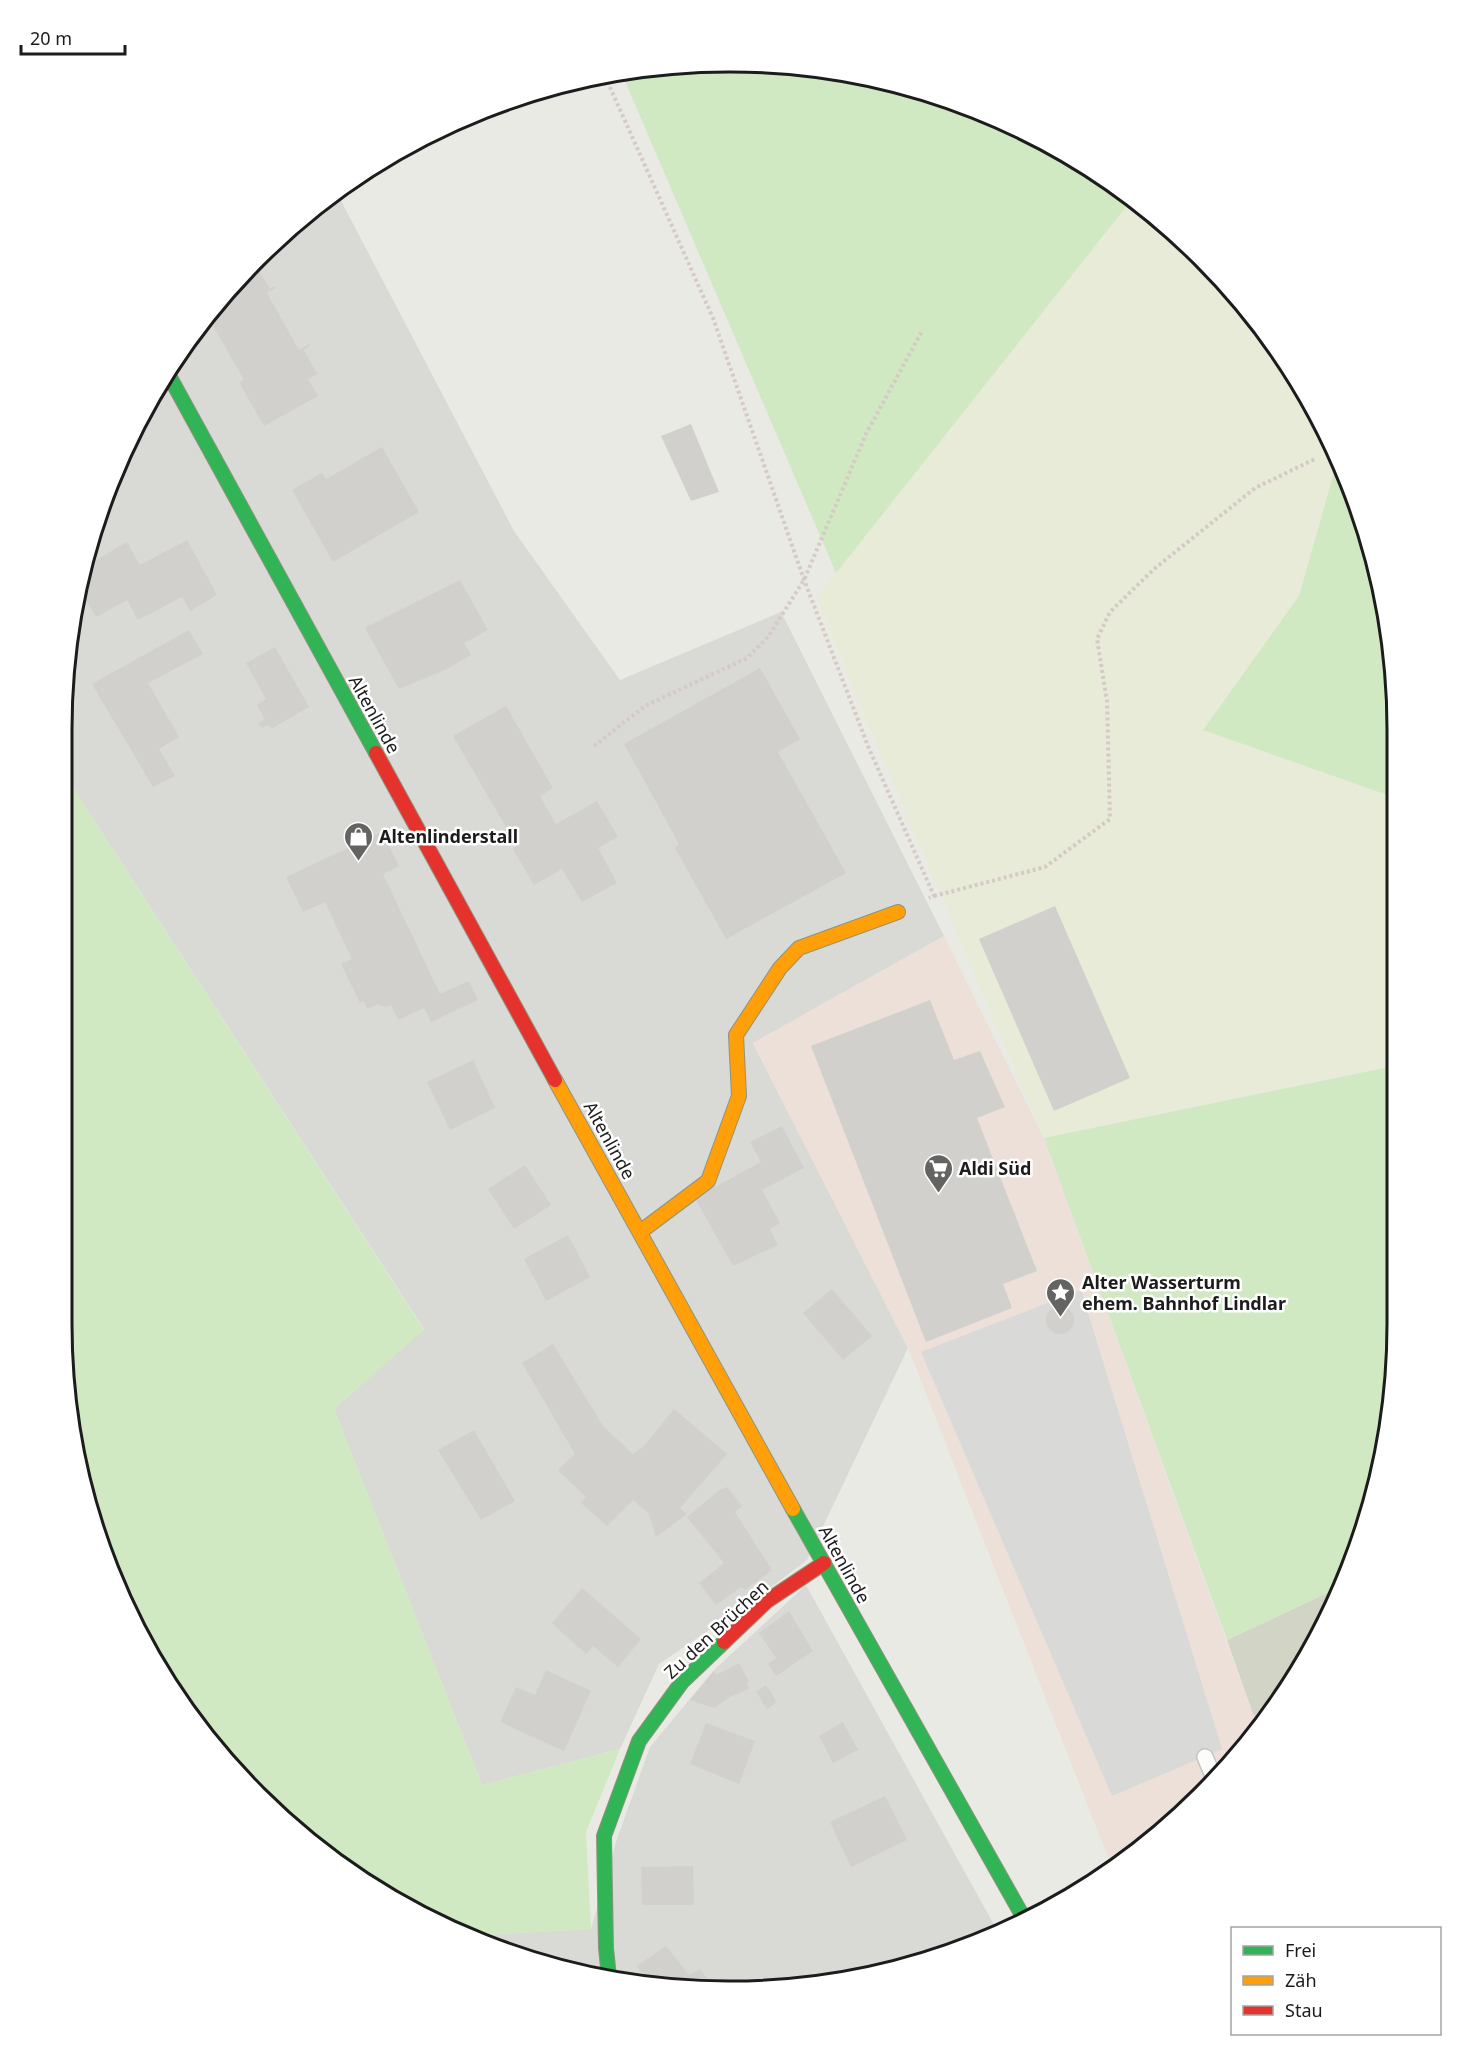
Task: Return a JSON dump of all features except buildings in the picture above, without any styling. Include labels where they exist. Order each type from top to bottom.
[{"type":"street","name":"Altenlinde","points":[[172,381],[640,1232],[1021,1913]]},
{"type":"street","points":[[640,1232],[708,1181],[739,1096],[735,1035],[780,968],[800,948],[898,912]]},
{"type":"street","name":"Zu den Brüchen","points":[[608,1969],[604,1836],[639,1741],[682,1682],[767,1601],[824,1563]]},
{"type":"lane","points":[[1204,1756],[1210,1771]]},
{"type":"path","points":[[609,84],[714,318],[804,580],[868,746],[934,897]]},
{"type":"path","points":[[594,746],[645,706],[747,658],[768,637],[804,580],[866,434],[922,331]]},
{"type":"path","points":[[898,912],[934,897],[1046,867],[1110,819],[1107,701],[1097,639],[1110,612],[1154,569],[1255,488],[1316,459]]},
{"type":"shaded area","points":[[341,200],[514,531],[620,680],[781,612],[944,936],[753,1043],[908,1348],[807,1560],[762,1594],[659,1664],[620,1749],[482,1785],[334,1409],[424,1329],[72,786],[73,686],[78,644],[94,559],[122,478],[160,401],[208,329],[265,265],[296,235]]},
{"type":"shaded area","points":[[944,936],[1044,1138],[1255,1719],[1224,1757],[1194,1788],[1163,1818],[1109,1860],[908,1348],[753,1043]]},
{"type":"shaded area","points":[[1081,1290],[1222,1749],[1112,1796],[921,1352]]},
{"type":"shaded area","points":[[806,1585],[994,1925],[900,1959],[858,1968],[773,1980],[730,1981],[686,1980],[601,1968],[559,1959],[488,1935],[591,1929],[617,1839],[650,1747],[713,1671]]},
{"type":"shaded area","points":[[1329,1592],[1299,1652],[1255,1719],[1227,1640]]},
{"type":"green space","points":[[686,73],[773,73],[858,85],[900,94],[981,122],[1020,140],[1058,160],[1127,206],[836,573],[625,81]]},
{"type":"green space","points":[[1127,206],[1163,235],[1224,296],[1251,329],[1299,401],[1334,472],[1299,596],[1203,730],[1387,795],[1387,1067],[1044,1138],[861,707],[817,596]]},
{"type":"green space","points":[[1334,472],[1365,559],[1374,601],[1386,686],[1387,795],[1203,730],[1299,596]]},
{"type":"green space","points":[[72,786],[424,1330],[334,1409],[482,1785],[620,1749],[586,1832],[591,1929],[488,1935],[401,1893],[329,1845],[265,1788],[208,1724],[160,1652],[122,1575],[94,1494],[85,1452],[73,1367]]},
{"type":"green space","points":[[1387,1067],[1386,1367],[1374,1452],[1365,1494],[1352,1535],[1329,1592],[1227,1640],[1044,1138]]},
{"type":"traffic: fast","points":[[172,381],[376,753]]},
{"type":"traffic: fast","points":[[793,1509],[1021,1913]]},
{"type":"traffic: fast","points":[[608,1969],[604,1836],[639,1741],[682,1682],[724,1642]]},
{"type":"traffic: slow","points":[[640,1232],[708,1181],[739,1096],[736,1035],[780,968],[799,948],[898,912]]},
{"type":"traffic: slow","points":[[555,1080],[793,1509]]},
{"type":"traffic: jam","points":[[376,753],[555,1080]]},
{"type":"traffic: jam","points":[[724,1642],[767,1601],[824,1563]]},
{"type":"place","name":"Altenlinderstall","points":[[358,862]]},
{"type":"place","name":"Aldi Süd","points":[[938,1194]]},
{"type":"place","name":"Alter Wasserturm ehem. Bahnhof Lindlar","points":[[1061,1318]]}]
